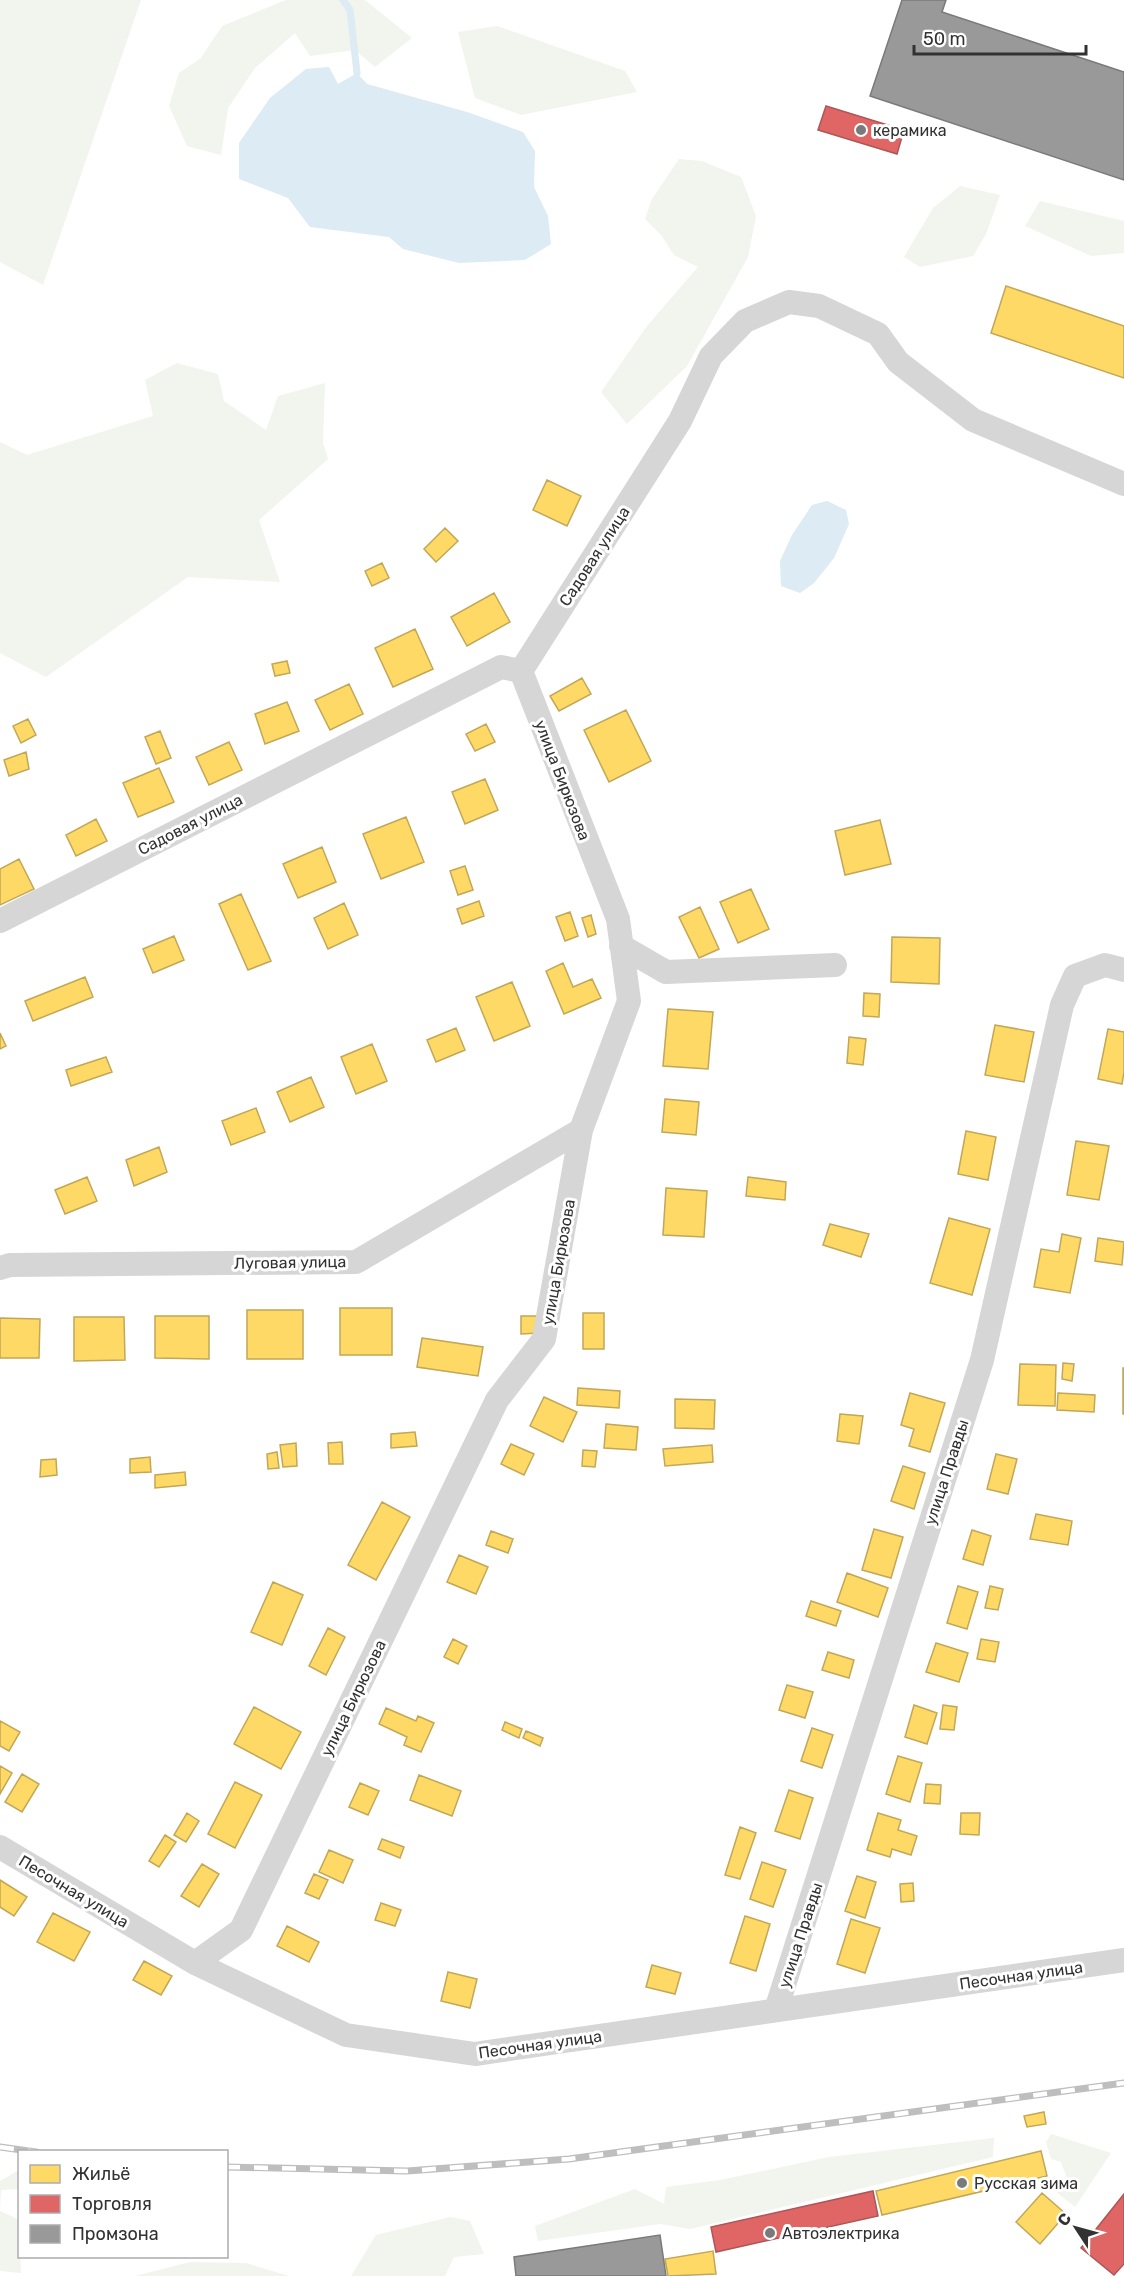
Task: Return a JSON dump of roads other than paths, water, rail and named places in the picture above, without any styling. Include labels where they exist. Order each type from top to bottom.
[{"type":"street","name":"Садовая улица","points":[[0,921],[501,667],[521,670],[680,421],[711,356],[745,321],[789,302],[819,306],[878,334],[898,362],[973,420],[1124,484]]},
{"type":"street","name":"улица Бирюзова","points":[[195,1963],[241,1930],[497,1400],[544,1339],[582,1130],[629,1001],[618,919],[521,670]]},
{"type":"street","points":[[621,946],[666,972],[835,965]]},
{"type":"street","name":"улица Правды","points":[[776,2010],[982,1360],[1062,1005],[1075,976],[1105,965],[1124,970]]},
{"type":"street","name":"Луговая улица","points":[[0,1268],[10,1265],[356,1262],[582,1130]]},
{"type":"street","name":"Песочная улица","points":[[0,1847],[195,1963],[346,2035],[475,2054],[1124,1960]]},
{"type":"waterway","points":[[343,0],[350,10],[357,73]]},
{"type":"railway","points":[[228,2167],[407,2171],[569,2159],[1124,2083]]},
{"type":"railway","points":[[0,2147],[22,2150]]},
{"type":"place","name":"керамика","points":[[861,130]]},
{"type":"place","name":"Русская зима","points":[[962,2183]]},
{"type":"place","name":"Автоэлектрика","points":[[770,2233]]}]
